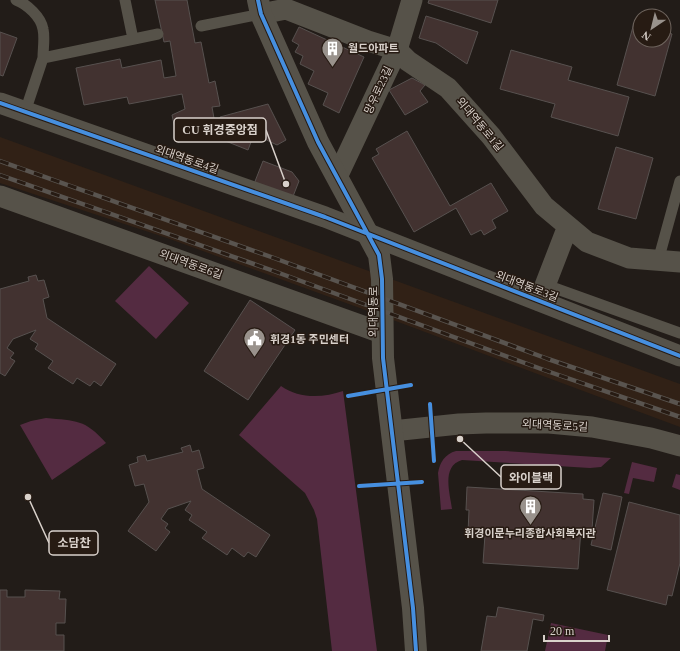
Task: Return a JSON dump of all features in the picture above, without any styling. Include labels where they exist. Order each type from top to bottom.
[{"type":"street","name":"망우로23길","points":[[337,177],[397,50],[412,0]]},
{"type":"street","name":"외대역동로1길","points":[[259,7],[286,9],[368,41],[397,50],[408,61],[448,88],[491,136],[544,206],[587,242],[629,258],[680,262]]},
{"type":"street","name":"외대역동로","points":[[259,7],[318,142],[379,255],[381,273],[383,358],[414,608],[416,651]]},
{"type":"street","name":"외대역동로4길","points":[[0,103],[325,217],[368,235]]},
{"type":"street","name":"외대역동로6길","points":[[0,196],[382,333]]},
{"type":"street","points":[[542,293],[568,226]]},
{"type":"street","name":"외대역동로3길","points":[[368,235],[542,293],[680,356]]},
{"type":"street","name":"외대역동로5길","points":[[392,431],[486,423],[549,423],[599,428],[651,438],[680,446]]},
{"type":"lane","points":[[16,0],[26,5],[40,21],[43,29],[43,58],[25,112]]},
{"type":"lane","points":[[125,0],[133,39]]},
{"type":"lane","points":[[201,26],[259,7]]},
{"type":"lane","points":[[43,58],[158,34]]},
{"type":"lane","points":[[658,261],[680,181]]},
{"type":"lane","points":[[542,293],[680,333]]},
{"type":"shaded area","points":[[0,137],[680,384],[680,427],[167,238],[0,183]]},
{"type":"shaded area","points":[[149,266],[189,303],[156,339],[115,301]]},
{"type":"shaded area","points":[[281,386],[295,393],[311,396],[327,395],[343,391],[377,651],[332,651],[317,519],[314,510],[305,493],[239,435]]},
{"type":"shaded area","points":[[46,418],[73,421],[86,425],[99,435],[106,443],[52,480],[20,425]]},
{"type":"shaded area","points":[[456,451],[505,451],[611,458],[601,467],[590,468],[462,460],[455,463],[449,474],[448,481],[452,509],[441,510],[439,469],[446,456]]},
{"type":"shaded area","points":[[632,462],[657,468],[654,482],[633,478],[629,494],[624,493]]},
{"type":"shaded area","points":[[676,474],[680,475],[680,490],[672,487]]},
{"type":"shaded area","points":[[551,623],[608,635],[605,651],[545,651]]},
{"type":"building","points":[[155,0],[187,0],[195,43],[201,42],[209,83],[215,81],[220,106],[212,107],[217,135],[178,142],[172,115],[185,109],[182,94],[129,104],[127,97],[84,105],[76,68],[120,59],[122,68],[161,60],[164,78],[176,76],[170,41],[164,42]]},
{"type":"building","points":[[429,0],[498,0],[491,23],[428,3]]},
{"type":"building","points":[[426,16],[478,32],[467,64],[436,43],[419,38]]},
{"type":"building","name":"월드아파트","points":[[299,27],[364,57],[339,113],[323,105],[328,93],[308,84],[314,71],[300,64],[303,56],[295,52],[299,45],[292,41]]},
{"type":"building","points":[[632,30],[632,48],[668,48],[655,96],[617,85]]},
{"type":"building","points":[[0,32],[17,38],[3,76],[0,75]]},
{"type":"building","points":[[511,50],[572,67],[568,80],[629,97],[618,136],[551,117],[555,104],[500,89]]},
{"type":"building","points":[[412,78],[425,85],[420,91],[428,102],[405,115],[389,90]]},
{"type":"building","points":[[268,104],[286,140],[277,145],[254,134],[248,150],[223,140],[220,117]]},
{"type":"building","points":[[407,131],[450,206],[491,183],[508,211],[492,220],[496,228],[484,235],[481,230],[471,235],[456,208],[414,232],[372,158],[379,154],[376,149]]},
{"type":"building","points":[[616,147],[653,158],[636,219],[598,209]]},
{"type":"building","points":[[263,161],[292,172],[299,181],[292,199],[254,184]]},
{"type":"building","points":[[36,275],[38,281],[44,280],[49,297],[43,299],[47,318],[116,364],[101,386],[94,381],[90,386],[77,378],[73,384],[48,368],[53,361],[35,349],[38,344],[30,339],[36,330],[13,339],[7,348],[14,353],[10,358],[15,361],[5,376],[0,373],[0,289],[29,281],[28,277]]},
{"type":"building","points":[[250,300],[295,330],[248,400],[204,371]]},
{"type":"building","points":[[190,445],[192,452],[199,450],[204,468],[197,470],[202,489],[270,535],[256,557],[248,552],[244,557],[232,548],[227,555],[202,538],[207,532],[189,520],[192,515],[185,510],[191,501],[168,509],[161,519],[168,524],[165,528],[170,532],[156,551],[128,531],[149,502],[144,484],[135,486],[129,465],[138,462],[137,457],[145,455],[147,461],[183,452],[181,448]]},
{"type":"building","name":"휘경이문누리종합사회복지관","points":[[467,487],[583,494],[583,499],[594,500],[592,530],[581,529],[578,569],[483,563],[485,535],[468,533],[469,510],[466,510]]},
{"type":"building","points":[[603,493],[622,497],[611,550],[591,545]]},
{"type":"building","points":[[629,502],[680,515],[680,563],[672,596],[668,595],[666,605],[607,590]]},
{"type":"building","points":[[0,590],[7,590],[7,597],[25,597],[25,590],[60,591],[59,599],[66,599],[65,623],[56,623],[56,635],[64,635],[64,651],[0,651]]},
{"type":"building","points":[[498,607],[544,615],[543,621],[533,619],[527,651],[481,651],[487,616],[496,617]]},
{"type":"railway","points":[[0,161],[274,258],[548,359],[680,404]]},
{"type":"railway","points":[[0,175],[271,270],[544,370],[680,417]]},
{"type":"cycle path","points":[[258,0],[261,14],[318,142],[379,255],[382,279],[383,358],[413,608],[416,651]]},
{"type":"cycle path","points":[[0,103],[325,217],[680,356]]},
{"type":"cycle path","points":[[348,396],[411,385]]},
{"type":"cycle path","points":[[430,404],[434,461]]},
{"type":"cycle path","points":[[359,486],[422,482]]},
{"type":"place","name":"월드아파트","points":[[333,68]]},
{"type":"place","name":"CU 휘경중앙점","points":[[286,184]]},
{"type":"place","name":"휘경1동 주민센터","points":[[255,358]]},
{"type":"place","name":"와이블랙","points":[[460,439]]},
{"type":"place","name":"소담찬","points":[[28,497]]},
{"type":"place","name":"휘경이문누리종합사회복지관","points":[[530,526]]}]
